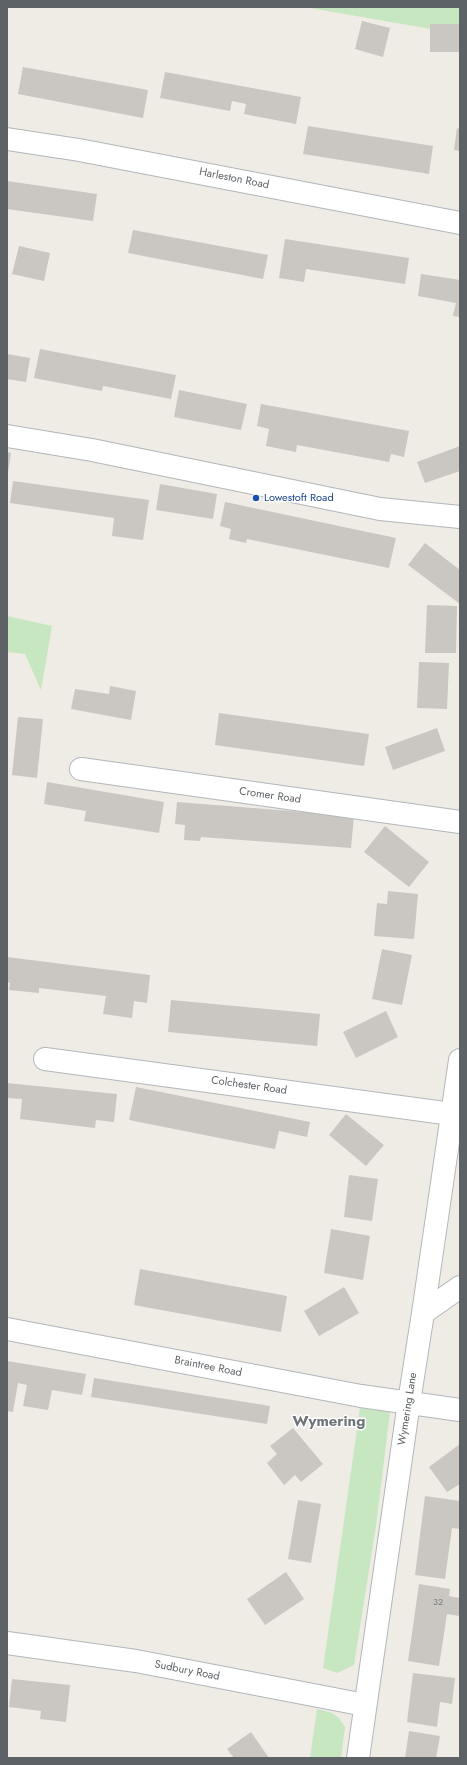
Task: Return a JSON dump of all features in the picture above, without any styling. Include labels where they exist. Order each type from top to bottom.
[{"type":"street","name":"Harleston Road","points":[[7,139],[79,150],[460,223]]},
{"type":"street","points":[[7,436],[92,450],[380,509],[460,517]]},
{"type":"street","name":"Cromer Road","points":[[81,769],[460,822]]},
{"type":"street","name":"Colchester Road","points":[[45,1059],[452,1114]]},
{"type":"street","name":"Wymering Lane","points":[[358,1758],[460,1060]]},
{"type":"street","points":[[424,1312],[460,1287]]},
{"type":"street","name":"Braintree Road","points":[[7,1329],[362,1396],[460,1410]]},
{"type":"street","name":"Sudbury Road","points":[[7,1644],[136,1661],[365,1705]]},
{"type":"green space","points":[[304,7],[460,7],[460,34]]},
{"type":"green space","points":[[7,616],[52,626],[41,690],[25,654],[7,652]]},
{"type":"green space","points":[[360,1408],[390,1412],[376,1526],[354,1665],[337,1673],[323,1668]]},
{"type":"green space","points":[[317,1709],[332,1713],[339,1718],[345,1727],[341,1758],[310,1758]]},
{"type":"building","points":[[362,21],[390,28],[383,57],[355,49]]},
{"type":"building","points":[[430,24],[460,24],[460,52],[430,52]]},
{"type":"building","points":[[23,67],[148,90],[143,118],[18,94]]},
{"type":"building","points":[[165,72],[301,97],[296,124],[244,114],[246,104],[232,101],[230,111],[160,98]]},
{"type":"building","points":[[308,126],[433,146],[429,174],[303,154]]},
{"type":"building","points":[[457,128],[460,129],[460,151],[454,150]]},
{"type":"building","points":[[7,181],[97,194],[93,221],[7,209]]},
{"type":"building","points":[[133,230],[268,255],[263,279],[128,253]]},
{"type":"building","points":[[285,239],[409,258],[405,284],[306,269],[304,282],[279,278]]},
{"type":"building","points":[[19,246],[50,253],[44,281],[12,274]]},
{"type":"building","points":[[421,274],[460,280],[460,317],[453,316],[456,303],[418,296]]},
{"type":"building","points":[[40,349],[176,375],[171,399],[103,386],[102,391],[34,378]]},
{"type":"building","points":[[7,354],[30,358],[26,382],[7,379]]},
{"type":"building","points":[[179,390],[247,404],[241,430],[174,417]]},
{"type":"building","points":[[261,404],[409,431],[404,457],[391,454],[389,462],[297,445],[296,452],[266,446],[269,429],[257,426]]},
{"type":"building","points":[[460,446],[460,471],[425,483],[417,462]]},
{"type":"building","points":[[7,452],[11,453],[8,472],[7,472]]},
{"type":"building","points":[[13,481],[149,500],[143,540],[112,536],[114,518],[10,503]]},
{"type":"building","points":[[160,484],[217,494],[213,519],[156,510]]},
{"type":"building","points":[[225,502],[396,538],[389,568],[247,539],[246,543],[229,539],[231,529],[220,526]]},
{"type":"building","points":[[425,543],[460,570],[460,604],[408,565]]},
{"type":"building","points":[[427,605],[457,606],[456,653],[425,653]]},
{"type":"building","points":[[419,662],[449,663],[447,709],[417,708]]},
{"type":"building","points":[[110,686],[136,691],[131,720],[71,709],[75,689],[109,694]]},
{"type":"building","points":[[219,713],[369,734],[364,766],[215,745]]},
{"type":"building","points":[[18,717],[43,719],[37,778],[12,775]]},
{"type":"building","points":[[437,728],[445,751],[393,770],[385,747]]},
{"type":"building","points":[[47,782],[164,802],[159,833],[84,821],[86,811],[44,804]]},
{"type":"building","points":[[177,802],[354,816],[351,848],[201,837],[200,841],[184,840],[185,825],[175,824]]},
{"type":"building","points":[[385,826],[429,862],[409,887],[364,852]]},
{"type":"building","points":[[388,891],[418,894],[414,939],[374,936],[377,903],[387,904]]},
{"type":"building","points":[[382,949],[412,955],[402,1005],[372,999]]},
{"type":"building","points":[[7,957],[150,975],[147,1003],[134,1001],[132,1018],[103,1014],[106,996],[39,988],[39,993],[9,990],[10,983],[7,982]]},
{"type":"building","points":[[171,1000],[320,1014],[317,1046],[168,1032]]},
{"type":"building","points":[[386,1011],[398,1037],[356,1058],[343,1032]]},
{"type":"building","points":[[7,1083],[117,1094],[114,1122],[96,1120],[95,1128],[20,1119],[22,1099],[7,1098]]},
{"type":"building","points":[[136,1087],[310,1122],[307,1137],[279,1131],[275,1149],[129,1120]]},
{"type":"building","points":[[346,1114],[384,1145],[366,1166],[329,1135]]},
{"type":"building","points":[[349,1175],[378,1179],[372,1221],[344,1217]]},
{"type":"building","points":[[331,1229],[370,1236],[363,1280],[324,1273]]},
{"type":"building","points":[[140,1269],[287,1296],[281,1332],[134,1305]]},
{"type":"building","points":[[344,1287],[359,1313],[319,1336],[304,1311]]},
{"type":"building","points":[[7,1361],[86,1374],[82,1395],[52,1390],[48,1410],[23,1406],[27,1385],[18,1383],[13,1412],[7,1411]]},
{"type":"building","points":[[94,1378],[270,1406],[267,1424],[91,1397]]},
{"type":"building","points":[[293,1428],[323,1464],[301,1482],[295,1475],[284,1485],[267,1463],[277,1454],[270,1446]]},
{"type":"building","points":[[460,1444],[460,1484],[447,1492],[429,1467]]},
{"type":"building","points":[[425,1496],[460,1501],[460,1529],[452,1528],[445,1579],[415,1575]]},
{"type":"building","points":[[298,1500],[321,1504],[311,1563],[288,1559]]},
{"type":"building","points":[[286,1572],[304,1599],[265,1625],[247,1599]]},
{"type":"building","points":[[419,1584],[450,1589],[449,1596],[460,1598],[459,1616],[447,1614],[439,1666],[408,1661]]},
{"type":"building","points":[[413,1673],[455,1678],[452,1704],[440,1702],[437,1727],[407,1722]]},
{"type":"building","points":[[12,1679],[70,1685],[66,1722],[40,1719],[41,1711],[9,1707]]},
{"type":"building","points":[[409,1731],[440,1736],[436,1758],[405,1758]]},
{"type":"building","points":[[251,1732],[269,1758],[234,1758],[227,1749]]},
{"type":"place","name":"Lowestoft Road","points":[[256,498]]},
{"type":"district","name":"Wymering","points":[[329,1422]]}]
